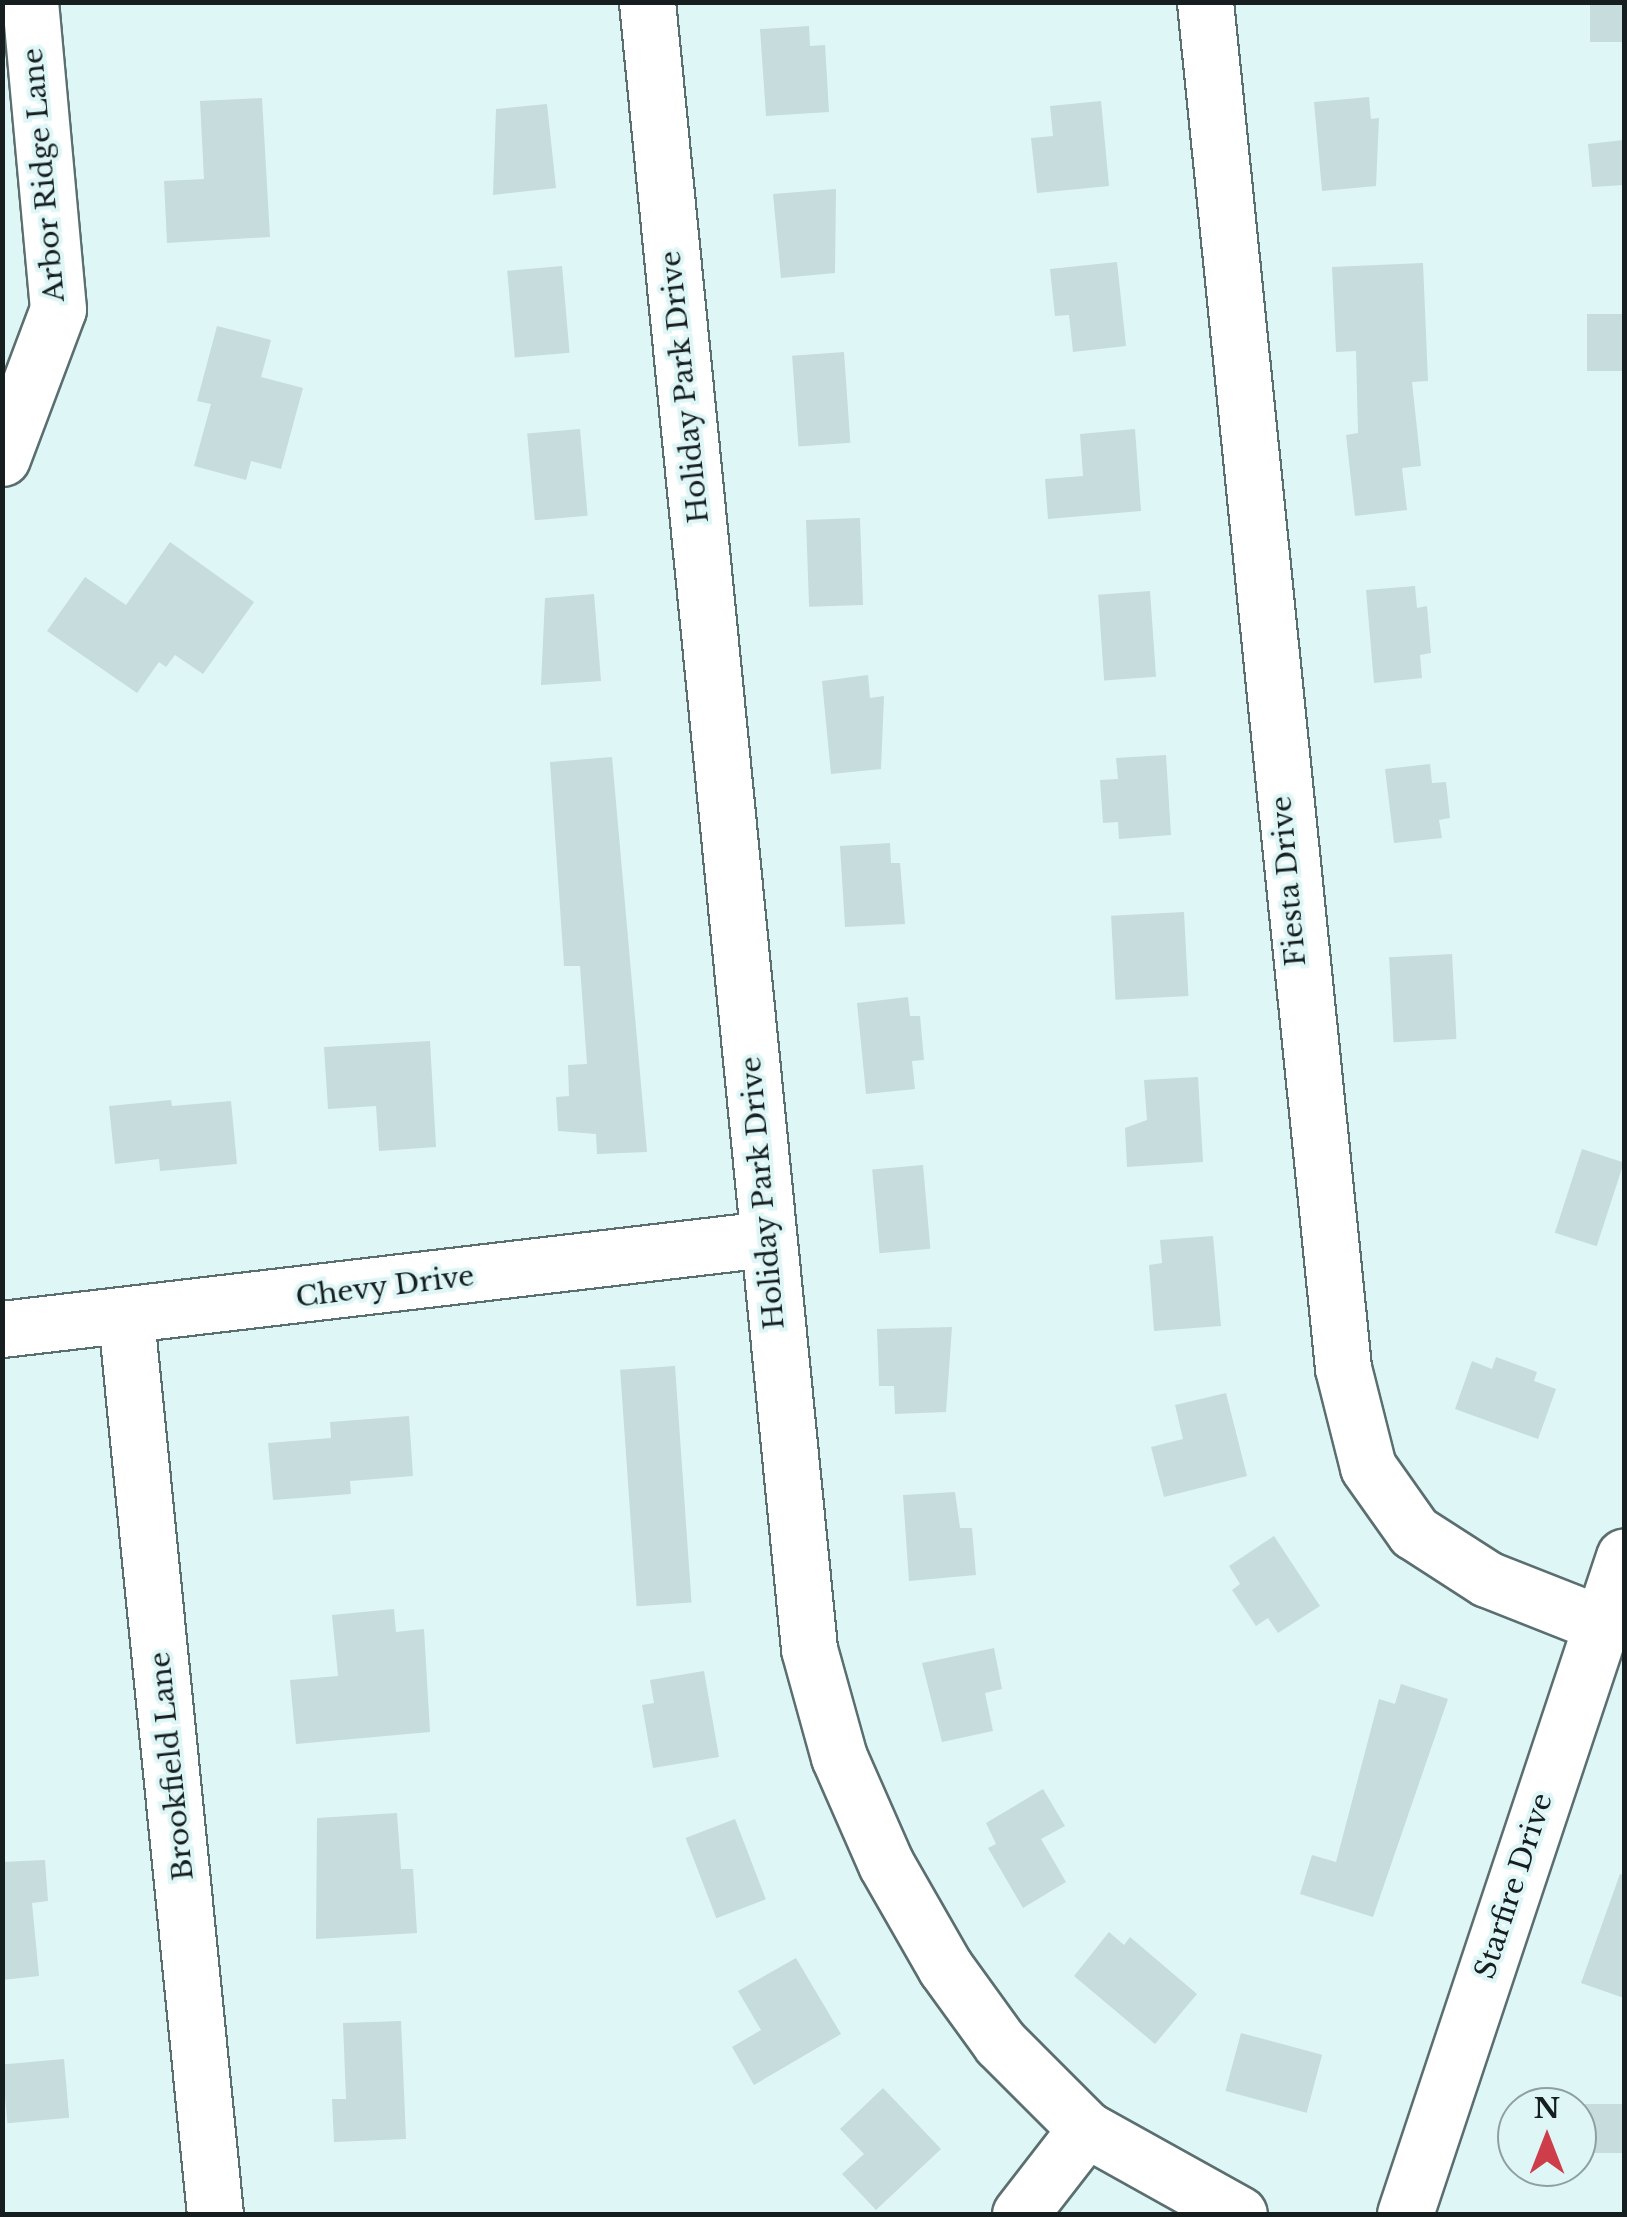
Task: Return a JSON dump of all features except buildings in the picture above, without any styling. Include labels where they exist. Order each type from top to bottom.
[{"type":"street","name":"Arbor Ridge Lane","points":[[2,458],[58,309],[30,2]]},
{"type":"street","name":"Holiday Park Drive","points":[[647,2],[809,1649],[839,1757],[944,1968],[1000,2042],[1086,2130],[1239,2214]]},
{"type":"street","name":"Fiesta Drive","points":[[1205,2],[1342,1368],[1368,1467],[1414,1532],[1487,1579],[1602,1624]]},
{"type":"street","name":"Chevy Drive","points":[[2,1329],[126,1318],[766,1239]]},
{"type":"street","name":"Brookfield Lane","points":[[126,1318],[216,2214]]},
{"type":"street","name":"Starfire Drive","points":[[1405,2214],[1624,1557]]},
{"type":"street","points":[[1020,2214],[1086,2130]]}]
